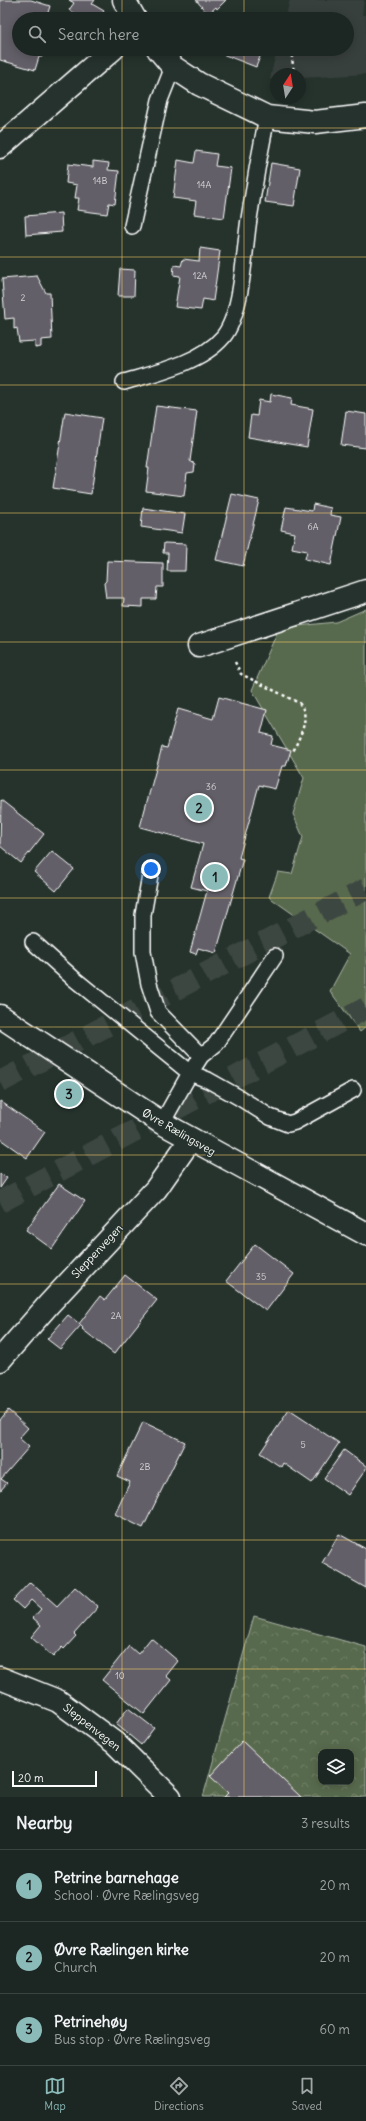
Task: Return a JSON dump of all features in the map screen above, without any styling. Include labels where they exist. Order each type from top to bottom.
[{"type":"street","points":[[124,0],[131,12]]},
{"type":"street","points":[[0,147],[105,56]]},
{"type":"street","points":[[164,56],[173,67],[199,84],[267,117],[315,122],[366,116]]},
{"type":"street","points":[[199,646],[366,591]]},
{"type":"street","name":"Øvre Rælingsveg","points":[[0,1016],[162,1123],[366,1234]]},
{"type":"street","name":"Sleppenvegen","points":[[0,1360],[49,1304],[156,1189],[191,1139]]},
{"type":"street","name":"Sleppenvegen","points":[[0,1678],[58,1701],[115,1743],[170,1797]]},
{"type":"lane","points":[[132,226],[160,100],[173,67]]},
{"type":"lane","points":[[124,382],[168,369],[203,353],[222,338],[229,328],[235,312],[241,282],[249,218],[267,117]]},
{"type":"lane","points":[[150,875],[144,915],[143,952],[149,984],[158,1012],[201,1056]]},
{"type":"lane","points":[[33,942],[73,978],[190,1073],[208,1080],[270,1117],[288,1124],[295,1122],[353,1090]]},
{"type":"lane","points":[[162,1123],[201,1056],[216,1044],[275,956]]},
{"type":"path","points":[[292,56],[293,68]]},
{"type":"path","points":[[225,638],[241,674],[299,703],[303,708],[306,717],[293,752]]},
{"type":"shaded area","points":[[290,0],[364,0],[362,15],[366,15],[366,74],[306,78],[306,68],[273,68],[275,56],[354,56],[354,12],[287,12]]},
{"type":"green space","points":[[366,609],[366,1027],[360,1032],[330,991],[350,954],[269,897],[278,872],[292,874],[303,837],[293,814],[304,778],[252,690],[279,628],[336,622]]},
{"type":"green space","points":[[254,1616],[366,1647],[366,1797],[203,1797]]},
{"type":"building","points":[[0,0],[31,0],[50,6],[48,12],[12,12],[12,56],[42,56],[39,57],[35,70],[0,60]]},
{"type":"building","points":[[69,0],[95,0],[92,4],[104,11],[72,12],[69,10],[74,3]]},
{"type":"building","points":[[196,0],[226,0],[217,9],[216,7],[210,12],[206,12]]},
{"type":"building","points":[[227,56],[260,56],[256,67]]},
{"type":"building","points":[[196,151],[217,154],[215,166],[231,168],[224,218],[194,214],[196,201],[173,198],[178,160],[194,163]]},
{"type":"building","points":[[93,161],[109,163],[108,170],[119,171],[115,204],[109,203],[107,214],[77,210],[79,198],[75,198],[77,185],[66,183],[68,164],[93,167]]},
{"type":"building","points":[[271,163],[300,168],[294,206],[265,202]]},
{"type":"building","points":[[61,213],[62,232],[26,235],[25,216]]},
{"type":"building","points":[[200,248],[220,251],[213,301],[203,299],[201,310],[175,307],[180,276],[173,275],[174,265],[181,266],[183,259],[199,261]]},
{"type":"building","points":[[120,269],[135,270],[134,296],[118,296]]},
{"type":"building","points":[[37,276],[46,293],[50,293],[52,339],[41,340],[41,347],[35,348],[35,341],[19,342],[17,328],[14,329],[14,318],[5,319],[2,279]]},
{"type":"building","points":[[271,394],[292,398],[291,405],[313,409],[307,447],[248,437],[251,415],[257,416],[259,400],[270,402]]},
{"type":"building","points":[[156,406],[197,411],[190,461],[195,464],[194,472],[187,473],[184,496],[146,491],[149,468],[147,468]]},
{"type":"building","points":[[346,411],[366,414],[366,448],[341,445]]},
{"type":"building","points":[[65,412],[102,418],[91,494],[53,488]]},
{"type":"building","points":[[232,494],[259,500],[243,566],[216,560]]},
{"type":"building","points":[[313,504],[331,508],[330,515],[341,517],[331,565],[305,559],[307,551],[292,548],[295,533],[281,530],[286,507],[312,511]]},
{"type":"building","points":[[143,508],[185,514],[182,533],[141,527]]},
{"type":"building","points":[[164,543],[186,544],[185,571],[167,571],[168,553],[163,553]]},
{"type":"building","points":[[107,561],[163,563],[163,587],[157,587],[156,599],[143,599],[143,607],[123,606],[124,598],[106,598],[104,583],[106,581]]},
{"type":"building","points":[[219,697],[267,710],[261,733],[273,736],[271,745],[291,750],[286,766],[282,766],[275,789],[259,785],[239,858],[243,859],[216,953],[198,948],[196,954],[190,952],[207,891],[191,887],[203,844],[140,827],[162,747],[167,748],[178,709],[213,719]]},
{"type":"building","points":[[1,800],[44,834],[21,863],[0,846]]},
{"type":"building","points":[[52,851],[74,869],[56,891],[34,872]]},
{"type":"building","points":[[0,1101],[45,1132],[27,1158],[0,1139]]},
{"type":"building","points":[[0,1174],[7,1178],[0,1188]]},
{"type":"building","points":[[59,1184],[85,1201],[52,1249],[26,1230]]},
{"type":"building","points":[[255,1244],[294,1274],[266,1311],[226,1281]]},
{"type":"building","points":[[125,1275],[157,1300],[114,1354],[82,1329],[83,1328],[79,1324],[100,1296],[105,1300]]},
{"type":"building","points":[[68,1315],[81,1325],[60,1349],[47,1339]]},
{"type":"building","points":[[8,1410],[28,1428],[19,1438],[29,1447],[1,1479],[7,1483],[0,1491],[0,1420]]},
{"type":"building","points":[[289,1410],[339,1443],[312,1483],[283,1463],[281,1467],[260,1453]]},
{"type":"building","points":[[143,1422],[185,1442],[143,1528],[115,1514],[130,1482],[117,1476]]},
{"type":"building","points":[[344,1450],[366,1466],[366,1469],[348,1495],[324,1478]]},
{"type":"building","points":[[339,1534],[366,1549],[366,1588],[322,1563]]},
{"type":"building","points":[[30,1582],[57,1606],[75,1587],[98,1607],[74,1634],[76,1636],[64,1649],[62,1647],[53,1657],[31,1637],[41,1625],[33,1618],[41,1609],[31,1600],[23,1609],[13,1600]]},
{"type":"building","points":[[151,1638],[178,1661],[166,1676],[171,1680],[144,1714],[102,1680],[129,1646],[138,1654]]},
{"type":"building","points":[[128,1708],[154,1728],[141,1745],[116,1724]]},
{"type":"building","points":[[242,1741],[301,1797],[224,1797],[228,1793],[210,1776]]},
{"type":"tunnel","points":[[0,1082],[366,889]]},
{"type":"tunnel","points":[[0,1202],[366,1008]]},
{"type":"place","name":"Øvre Rælingen kirke","points":[[199,808]]},
{"type":"place","name":"Petrine barnehage","points":[[215,877]]},
{"type":"place","name":"Petrinehøy","points":[[69,1094]]}]
